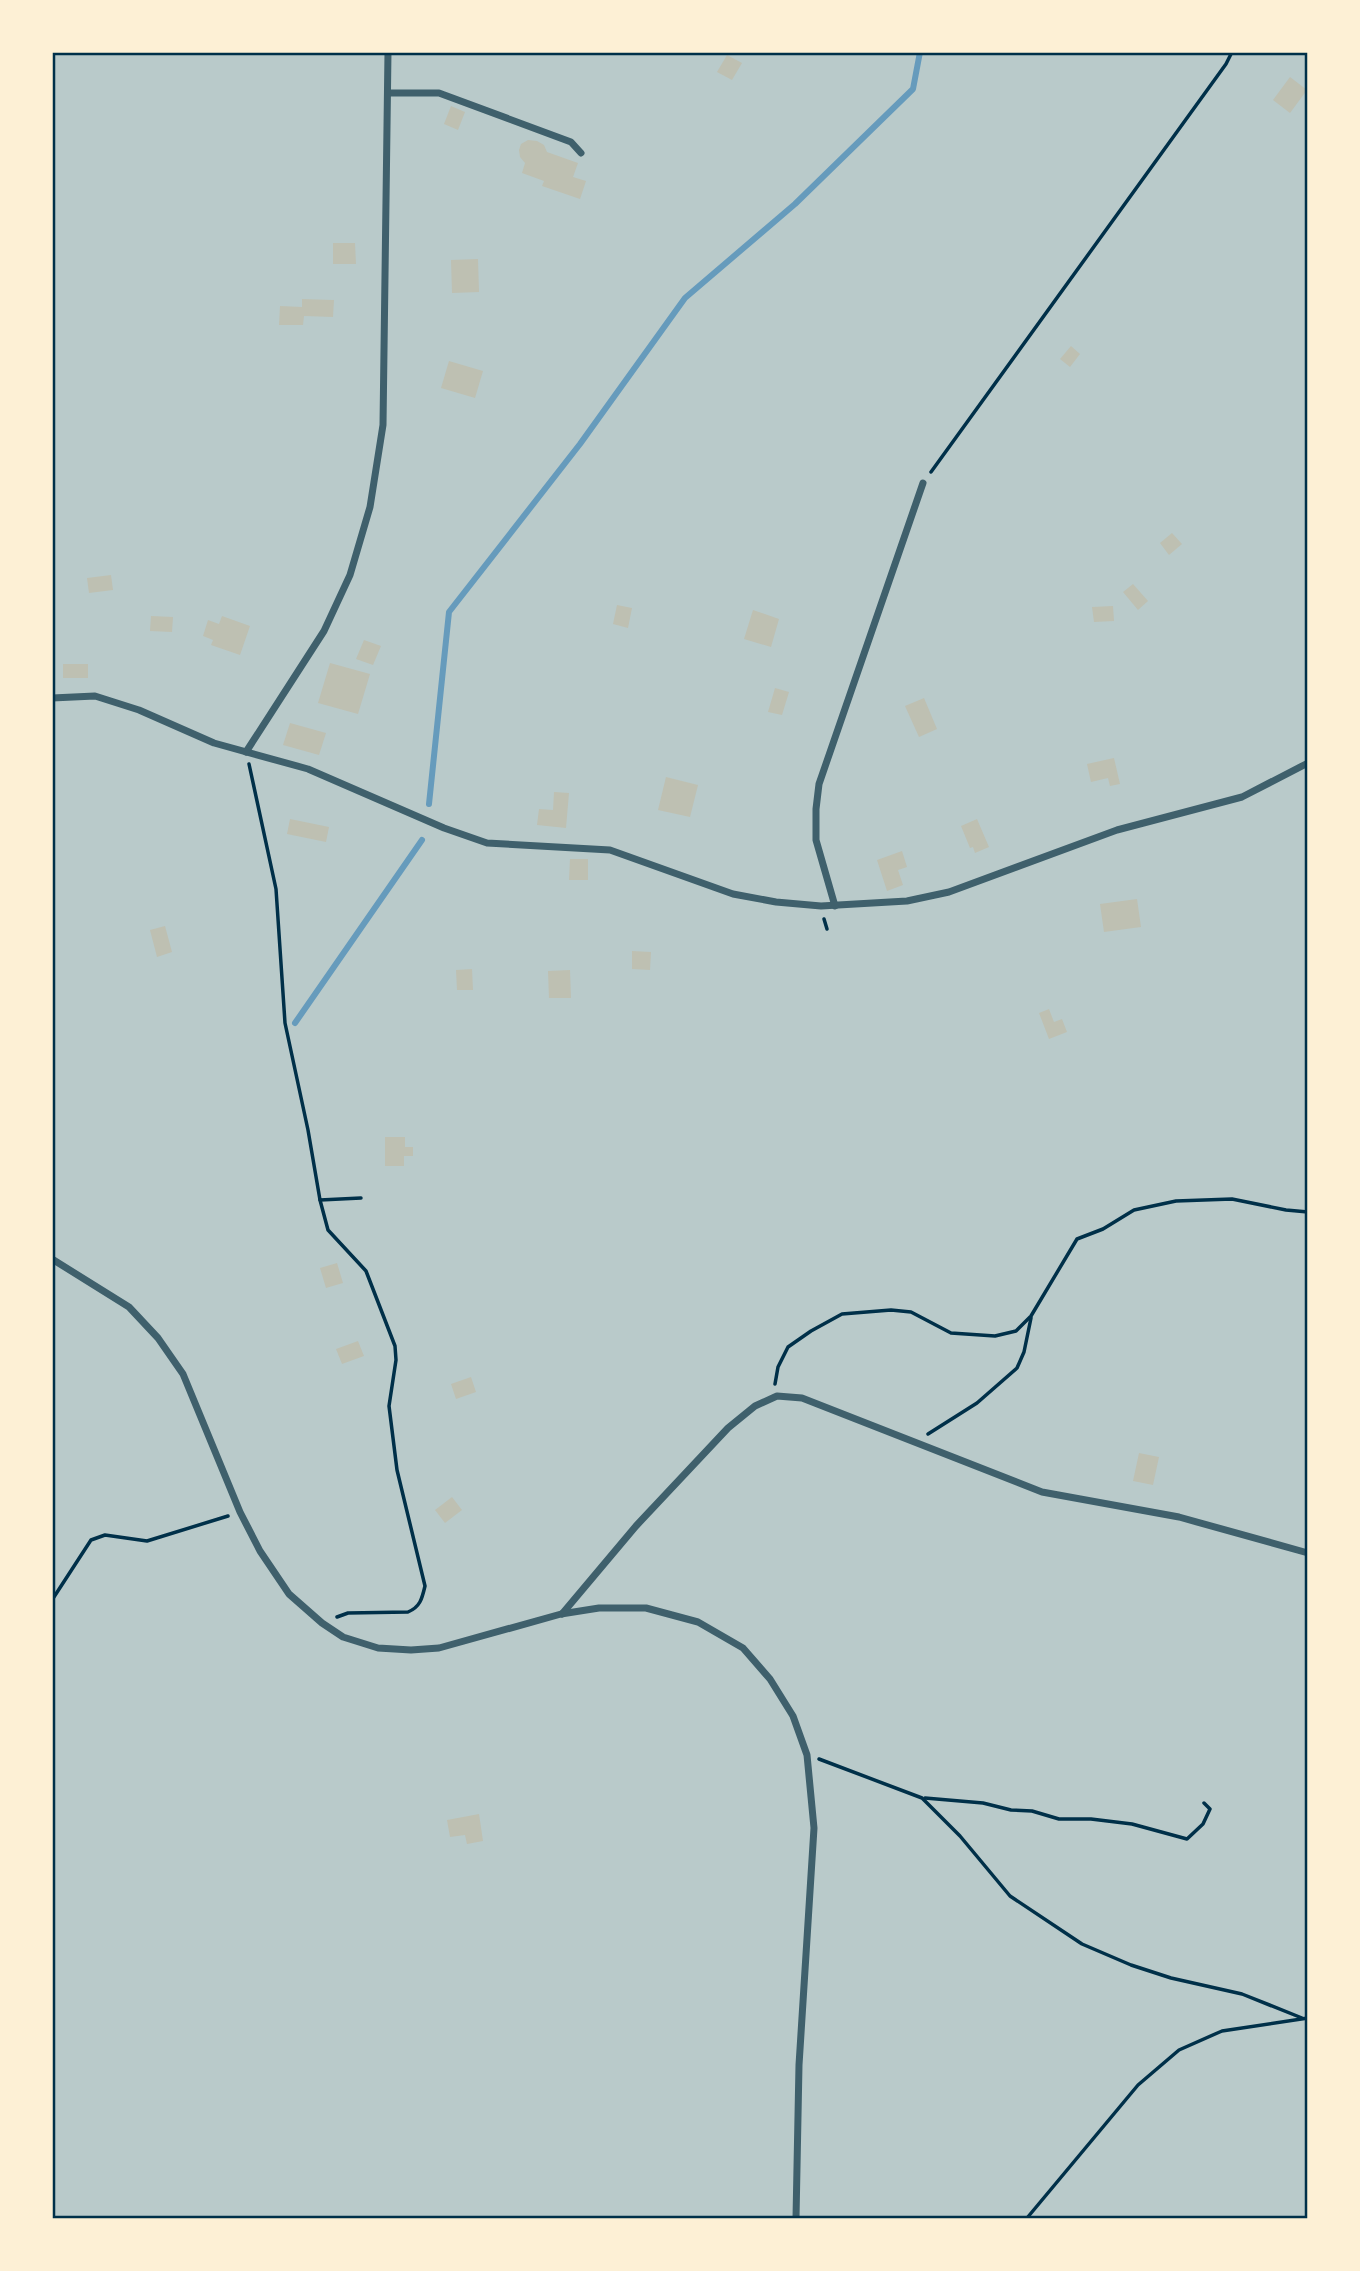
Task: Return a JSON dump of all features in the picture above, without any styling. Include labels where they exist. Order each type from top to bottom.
[{"type":"street","points":[[246,752],[324,631],[350,575],[370,507],[383,425],[388,52]]},
{"type":"street","points":[[388,93],[439,93],[571,142],[581,153]]},
{"type":"street","points":[[835,906],[816,840],[819,784],[923,483]]},
{"type":"street","points":[[52,698],[95,696],[139,710],[214,743],[308,769],[444,828],[487,843],[610,849],[733,894],[776,902],[835,906],[907,901],[949,892],[1117,830],[1242,797],[1307,763]]},
{"type":"street","points":[[52,1259],[129,1307],[158,1338],[183,1374],[240,1512],[260,1551],[289,1594],[322,1623],[343,1637],[378,1648],[439,1648],[561,1614],[599,1608],[646,1608],[698,1622],[732,1641],[743,1648],[770,1679],[793,1716],[807,1755],[814,1828],[799,2065],[796,2218]]},
{"type":"street","points":[[561,1614],[636,1527],[728,1428],[755,1406],[777,1396],[802,1398],[1042,1492],[1179,1517],[1307,1553]]},
{"type":"path","points":[[923,483],[1226,64],[1232,52]]},
{"type":"path","points":[[246,752],[276,889],[285,1023],[320,1200],[328,1230],[366,1271],[395,1346],[396,1360],[389,1406],[397,1470],[425,1586],[422,1600],[416,1609],[408,1612],[348,1613],[322,1623]]},
{"type":"path","points":[[320,1200],[361,1198]]},
{"type":"path","points":[[777,1396],[775,1382],[778,1367],[788,1347],[842,1314],[891,1310],[911,1312],[951,1333],[995,1336],[1016,1331],[1031,1316],[1077,1239],[1103,1229],[1134,1210],[1176,1201],[1232,1199],[1307,1212]]},
{"type":"path","points":[[918,1443],[934,1428],[977,1404],[1017,1368],[1024,1352],[1031,1316]]},
{"type":"path","points":[[52,1600],[91,1540],[105,1535],[147,1541],[240,1512]]},
{"type":"path","points":[[807,1755],[922,1798],[984,1803],[1011,1810],[1032,1811],[1059,1819],[1091,1819],[1132,1824],[1187,1839],[1203,1824],[1210,1809],[1203,1803]]},
{"type":"path","points":[[922,1798],[960,1836],[1010,1896],[1082,1944],[1131,1965],[1171,1978],[1242,1994],[1305,2018]]},
{"type":"path","points":[[1027,2218],[1138,2085],[1179,2050],[1222,2031],[1305,2018]]},
{"type":"shaded area","points":[[53,53],[1307,53],[1307,2218],[53,2218]]},
{"type":"building","points":[[727,55],[742,63],[732,80],[717,72]]},
{"type":"building","points":[[1290,77],[1307,90],[1290,113],[1273,100]]},
{"type":"building","points":[[451,106],[465,112],[458,130],[444,124]]},
{"type":"building","points":[[528,140],[544,145],[547,152],[578,163],[573,177],[586,181],[580,199],[542,186],[544,181],[522,173],[525,163],[519,150],[521,144]]},
{"type":"building","points":[[333,243],[355,243],[356,264],[333,264]]},
{"type":"building","points":[[478,259],[479,292],[452,293],[451,260]]},
{"type":"building","points":[[302,299],[334,300],[333,317],[304,316],[303,325],[279,325],[280,306],[302,307]]},
{"type":"building","points":[[1071,346],[1080,354],[1070,367],[1060,359]]},
{"type":"building","points":[[449,361],[483,371],[475,398],[441,388]]},
{"type":"building","points":[[1172,533],[1182,544],[1169,555],[1160,543]]},
{"type":"building","points":[[111,575],[113,590],[89,593],[87,578]]},
{"type":"building","points":[[1133,584],[1148,601],[1138,610],[1123,592]]},
{"type":"building","points":[[617,605],[632,608],[628,628],[613,624]]},
{"type":"building","points":[[1113,606],[1114,621],[1094,622],[1092,607]]},
{"type":"building","points":[[753,610],[779,619],[771,647],[744,639]]},
{"type":"building","points":[[151,616],[173,617],[172,632],[150,631]]},
{"type":"building","points":[[222,616],[250,626],[240,655],[211,645],[213,640],[203,636],[208,620],[219,624]]},
{"type":"building","points":[[364,640],[381,646],[373,665],[356,659]]},
{"type":"building","points":[[330,663],[370,674],[358,714],[318,703]]},
{"type":"building","points":[[63,664],[88,664],[88,678],[63,678]]},
{"type":"building","points":[[775,688],[789,692],[782,715],[768,712]]},
{"type":"building","points":[[924,698],[937,729],[919,737],[905,706]]},
{"type":"building","points":[[290,723],[326,733],[319,755],[283,745]]},
{"type":"building","points":[[1114,758],[1120,784],[1110,786],[1108,778],[1091,782],[1087,764]]},
{"type":"building","points":[[666,777],[698,785],[690,817],[658,810]]},
{"type":"building","points":[[554,792],[569,793],[566,828],[537,825],[539,809],[553,810]]},
{"type":"building","points":[[290,819],[329,827],[326,842],[287,834]]},
{"type":"building","points":[[977,819],[989,847],[975,853],[973,847],[970,848],[961,826]]},
{"type":"building","points":[[902,851],[907,867],[898,870],[903,885],[887,891],[877,860]]},
{"type":"building","points":[[570,859],[588,859],[588,880],[569,880]]},
{"type":"building","points":[[1137,899],[1141,927],[1104,932],[1100,904]]},
{"type":"building","points":[[165,926],[172,952],[157,957],[150,930]]},
{"type":"building","points":[[632,951],[651,952],[650,970],[632,969]]},
{"type":"building","points":[[472,969],[473,990],[457,990],[456,970]]},
{"type":"building","points":[[570,970],[571,998],[549,998],[548,971]]},
{"type":"building","points":[[1049,1009],[1054,1022],[1062,1019],[1067,1032],[1049,1039],[1039,1013]]},
{"type":"building","points":[[385,1137],[405,1137],[405,1147],[413,1147],[413,1156],[404,1156],[404,1166],[385,1166]]},
{"type":"building","points":[[337,1263],[343,1283],[326,1288],[320,1268]]},
{"type":"building","points":[[358,1341],[364,1356],[342,1364],[336,1349]]},
{"type":"building","points":[[471,1377],[476,1392],[456,1399],[451,1384]]},
{"type":"building","points":[[1139,1453],[1159,1457],[1153,1485],[1133,1481]]},
{"type":"building","points":[[452,1497],[462,1510],[445,1523],[435,1510]]},
{"type":"building","points":[[479,1814],[483,1841],[467,1844],[465,1835],[450,1837],[447,1820]]},
{"type":"waterway","points":[[429,804],[449,612],[580,444],[685,298],[795,204],[913,89],[920,52]]},
{"type":"waterway","points":[[295,1023],[422,840]]}]
